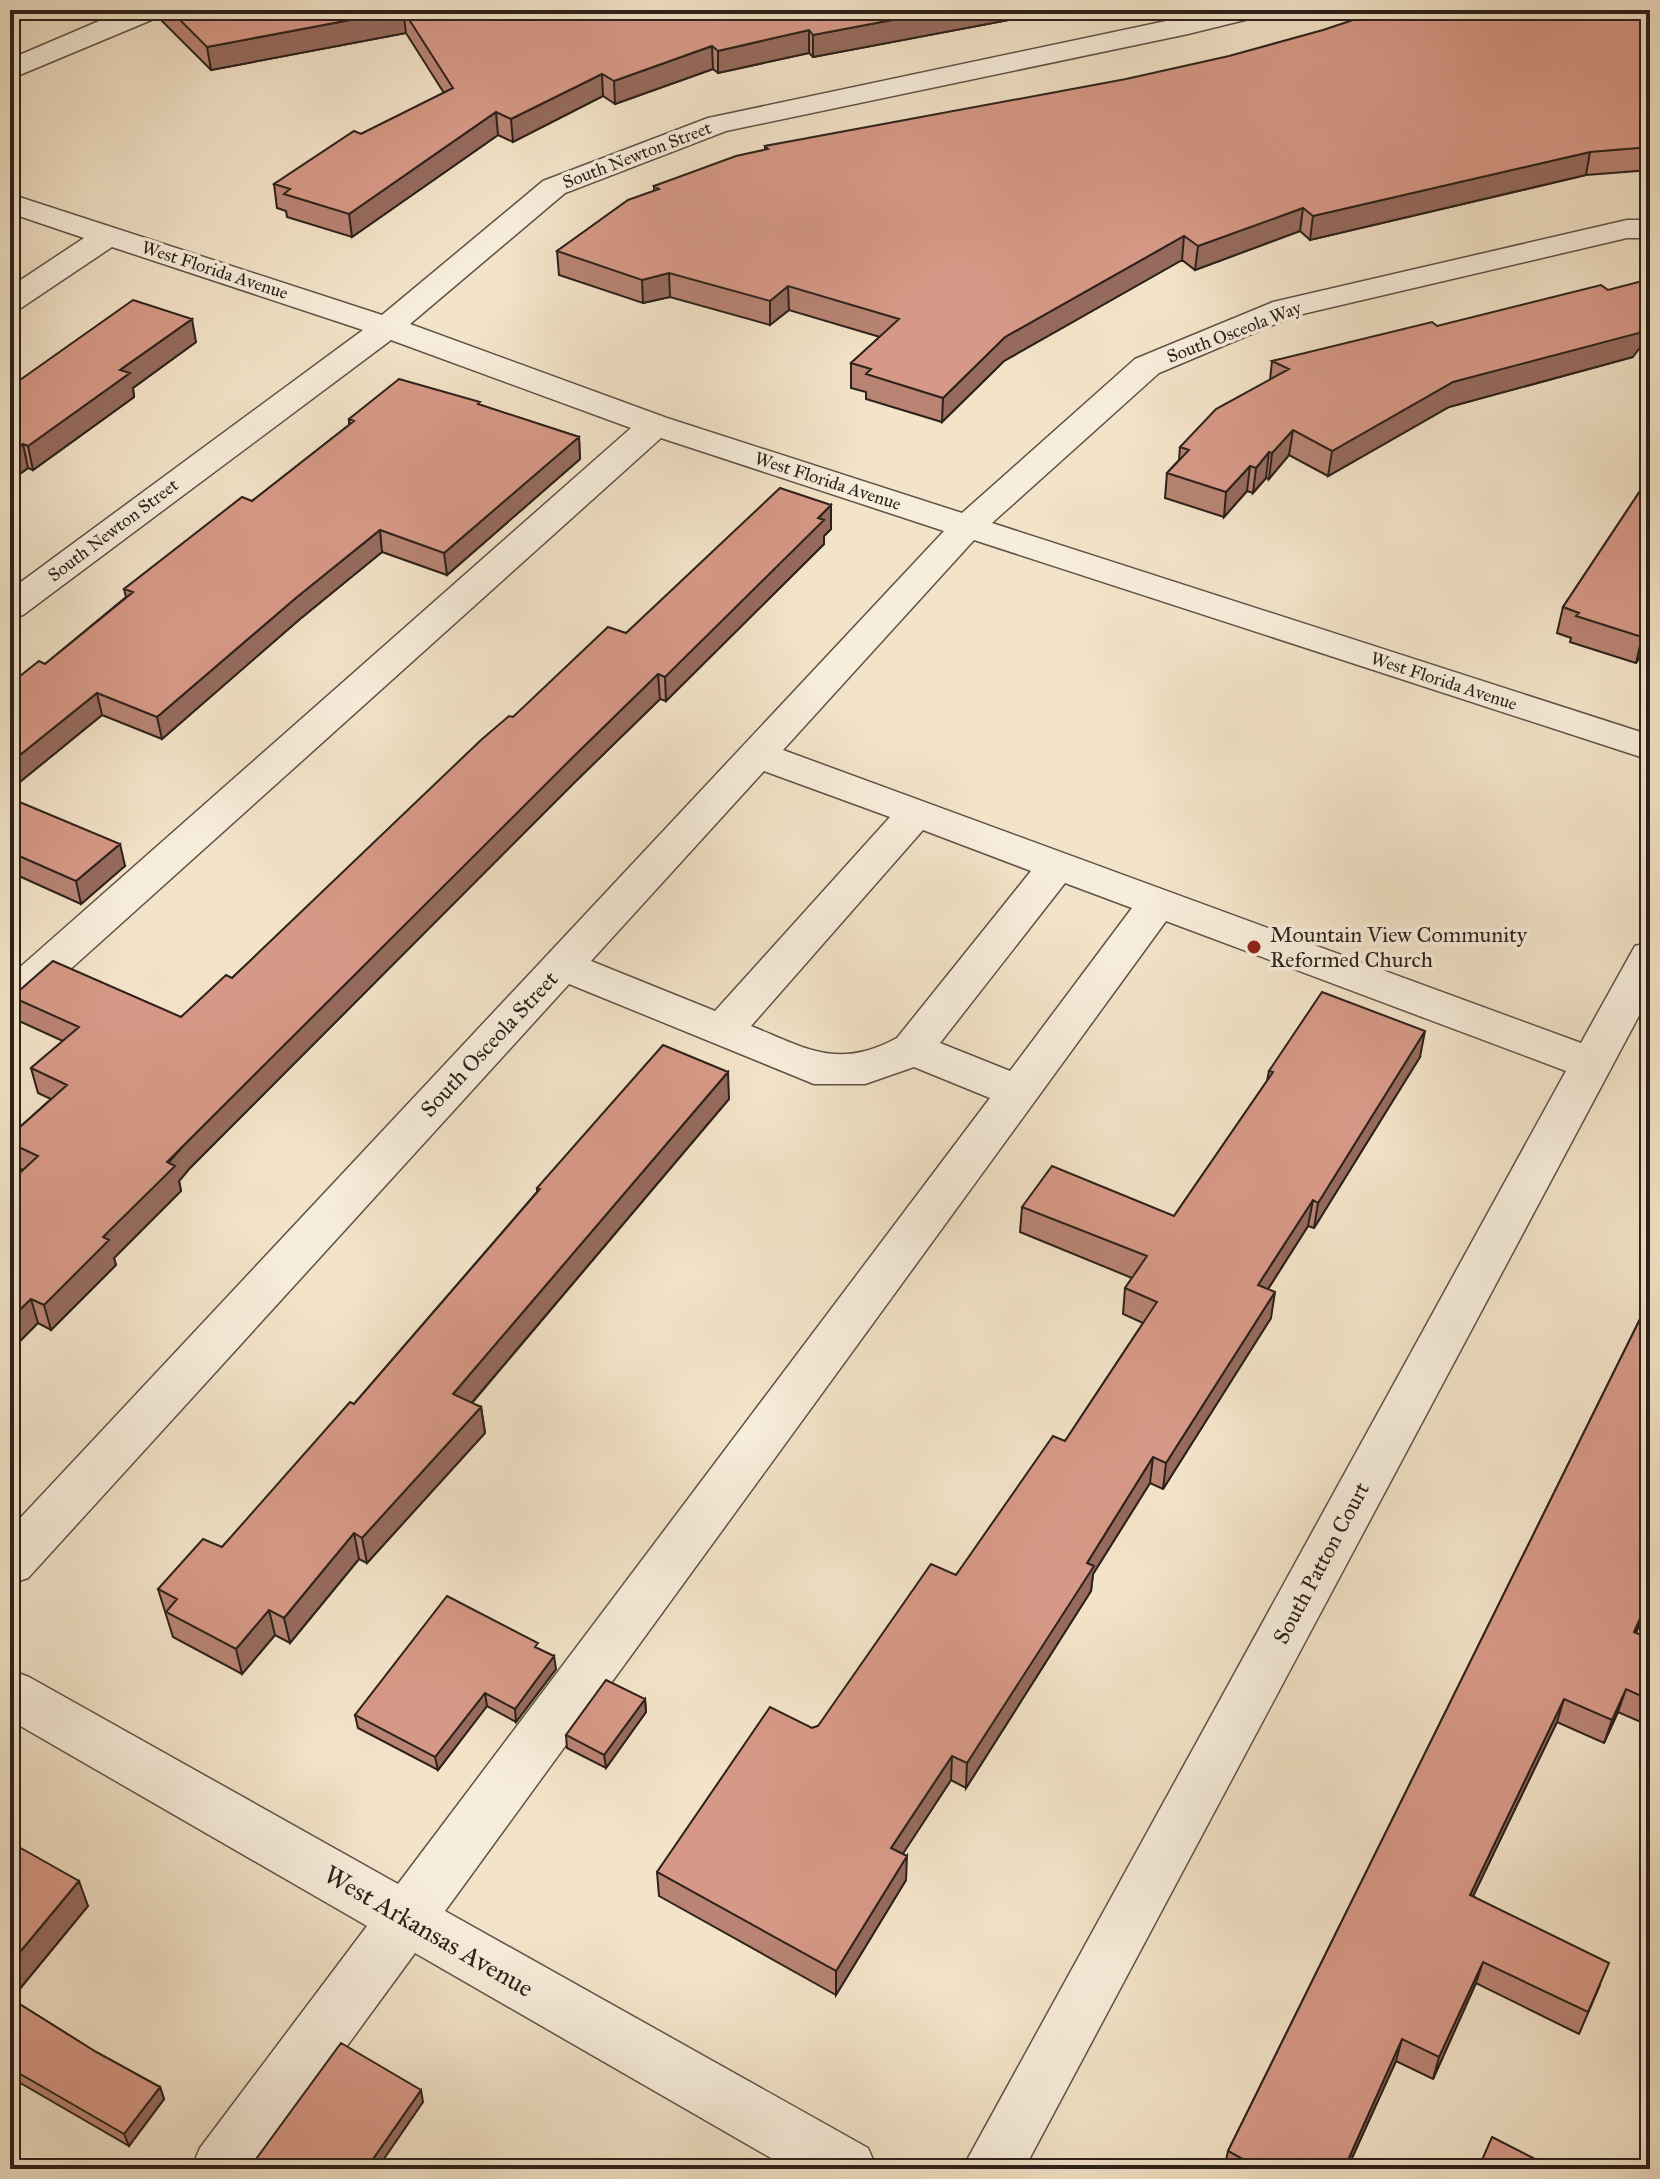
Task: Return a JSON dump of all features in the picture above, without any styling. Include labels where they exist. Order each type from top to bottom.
[{"type":"street","points":[[10,70],[97,30],[151,10]]},
{"type":"street","name":"South Newton Street","points":[[10,607],[387,327],[554,187],[718,124],[1188,26],[1251,10]]},
{"type":"street","name":"West Florida Avenue","points":[[10,203],[387,327],[655,425],[1650,748]]},
{"type":"street","name":"South Osceola Way","points":[[968,526],[1147,366],[1284,309],[1627,229],[1650,229]]},
{"type":"street","points":[[10,301],[109,235]]},
{"type":"street","points":[[10,1000],[655,425]]},
{"type":"street","name":"South Osceola Street","points":[[10,1563],[968,526]]},
{"type":"street","points":[[757,754],[1592,1064]]},
{"type":"street","points":[[722,1031],[916,813]]},
{"type":"street","points":[[562,965],[814,1069],[850,1073],[881,1066],[912,1049],[1057,866]]},
{"type":"street","points":[[221,2169],[1158,903]]},
{"type":"street","name":"South Patton Court","points":[[992,2169],[1650,956]]},
{"type":"street","points":[[912,1049],[1019,1092]]},
{"type":"street","name":"West Arkansas Avenue","points":[[10,1693],[847,2169]]},
{"type":"building","points":[[170,10],[403,10],[207,47]]},
{"type":"building","points":[[403,10],[945,10],[813,35],[809,30],[718,51],[712,46],[614,81],[602,74],[511,119],[496,112],[349,214],[284,194],[290,189],[274,184],[354,131],[361,134],[453,88]]},
{"type":"building","points":[[1383,10],[1650,10],[1650,147],[1590,152],[1313,216],[1303,208],[1198,246],[1184,236],[1005,337],[943,398],[866,374],[871,369],[851,363],[899,319],[788,286],[770,301],[669,273],[642,280],[557,251],[628,200],[659,189],[654,186],[736,156],[768,149],[765,146],[1126,79],[1229,56]]},
{"type":"building","points":[[1650,279],[1650,317],[1639,333],[1453,382],[1332,451],[1293,430],[1256,468],[1250,466],[1226,492],[1167,473],[1189,450],[1180,447],[1216,409],[1289,369],[1272,361],[1432,322],[1437,326],[1601,285],[1608,290]]},
{"type":"building","points":[[133,300],[192,319],[120,370],[130,373],[28,446],[23,444],[10,453],[10,387]]},
{"type":"building","points":[[399,379],[480,402],[478,404],[579,437],[444,553],[380,530],[157,717],[97,693],[10,763],[10,684],[39,661],[45,664],[133,592],[124,589],[242,497],[252,501],[354,421],[349,419]]},
{"type":"building","points":[[1650,476],[1650,624],[1642,637],[1576,616],[1579,613],[1563,607]]},
{"type":"building","points":[[780,488],[831,505],[818,518],[824,520],[665,677],[658,674],[573,757],[167,1162],[175,1166],[103,1237],[109,1240],[44,1305],[31,1299],[10,1319],[10,1182],[38,1156],[10,1143],[10,1136],[67,1085],[31,1068],[79,1027],[12,997],[53,961],[181,1017],[226,975],[232,978],[481,740],[509,716],[513,717],[608,627],[626,633]]},
{"type":"building","points":[[10,798],[120,844],[76,881],[10,852]]},
{"type":"building","points":[[1322,992],[1425,1031],[1318,1203],[1313,1200],[1258,1285],[1275,1292],[1166,1463],[1153,1457],[1087,1563],[1094,1566],[967,1763],[952,1756],[891,1848],[907,1856],[836,1971],[657,1872],[770,1707],[812,1728],[818,1726],[931,1564],[956,1575],[1053,1436],[1065,1441],[1157,1302],[1125,1288],[1147,1256],[1022,1207],[1052,1166],[1174,1216],[1273,1072],[1269,1071]]},
{"type":"building","points":[[663,1045],[728,1072],[453,1394],[481,1407],[362,1538],[354,1533],[284,1618],[269,1610],[236,1649],[166,1612],[177,1599],[158,1589],[203,1539],[222,1547],[350,1402],[354,1404]]},
{"type":"building","points":[[1650,1299],[1650,1596],[1634,1632],[1650,1639],[1650,1700],[1626,1689],[1612,1720],[1564,1699],[1470,1895],[1609,1963],[1588,2012],[1483,1962],[1439,2057],[1402,2039],[1344,2169],[1261,2169],[1228,2151]]},
{"type":"building","points":[[447,1596],[538,1643],[535,1647],[554,1656],[515,1709],[485,1693],[435,1757],[355,1715]]},
{"type":"building","points":[[606,1680],[645,1699],[604,1755],[566,1735]]},
{"type":"building","points":[[10,1842],[79,1881],[10,1964]]},
{"type":"building","points":[[10,1998],[96,2052],[160,2087],[124,2134],[10,2068]]},
{"type":"building","points":[[341,2043],[421,2090],[366,2169],[231,2169],[237,2160],[256,2159]]},
{"type":"building","points":[[1492,2137],[1555,2169],[1478,2169]]},
{"type":"place","name":"Mountain View Community Reformed Church","points":[[1254,947]]}]
